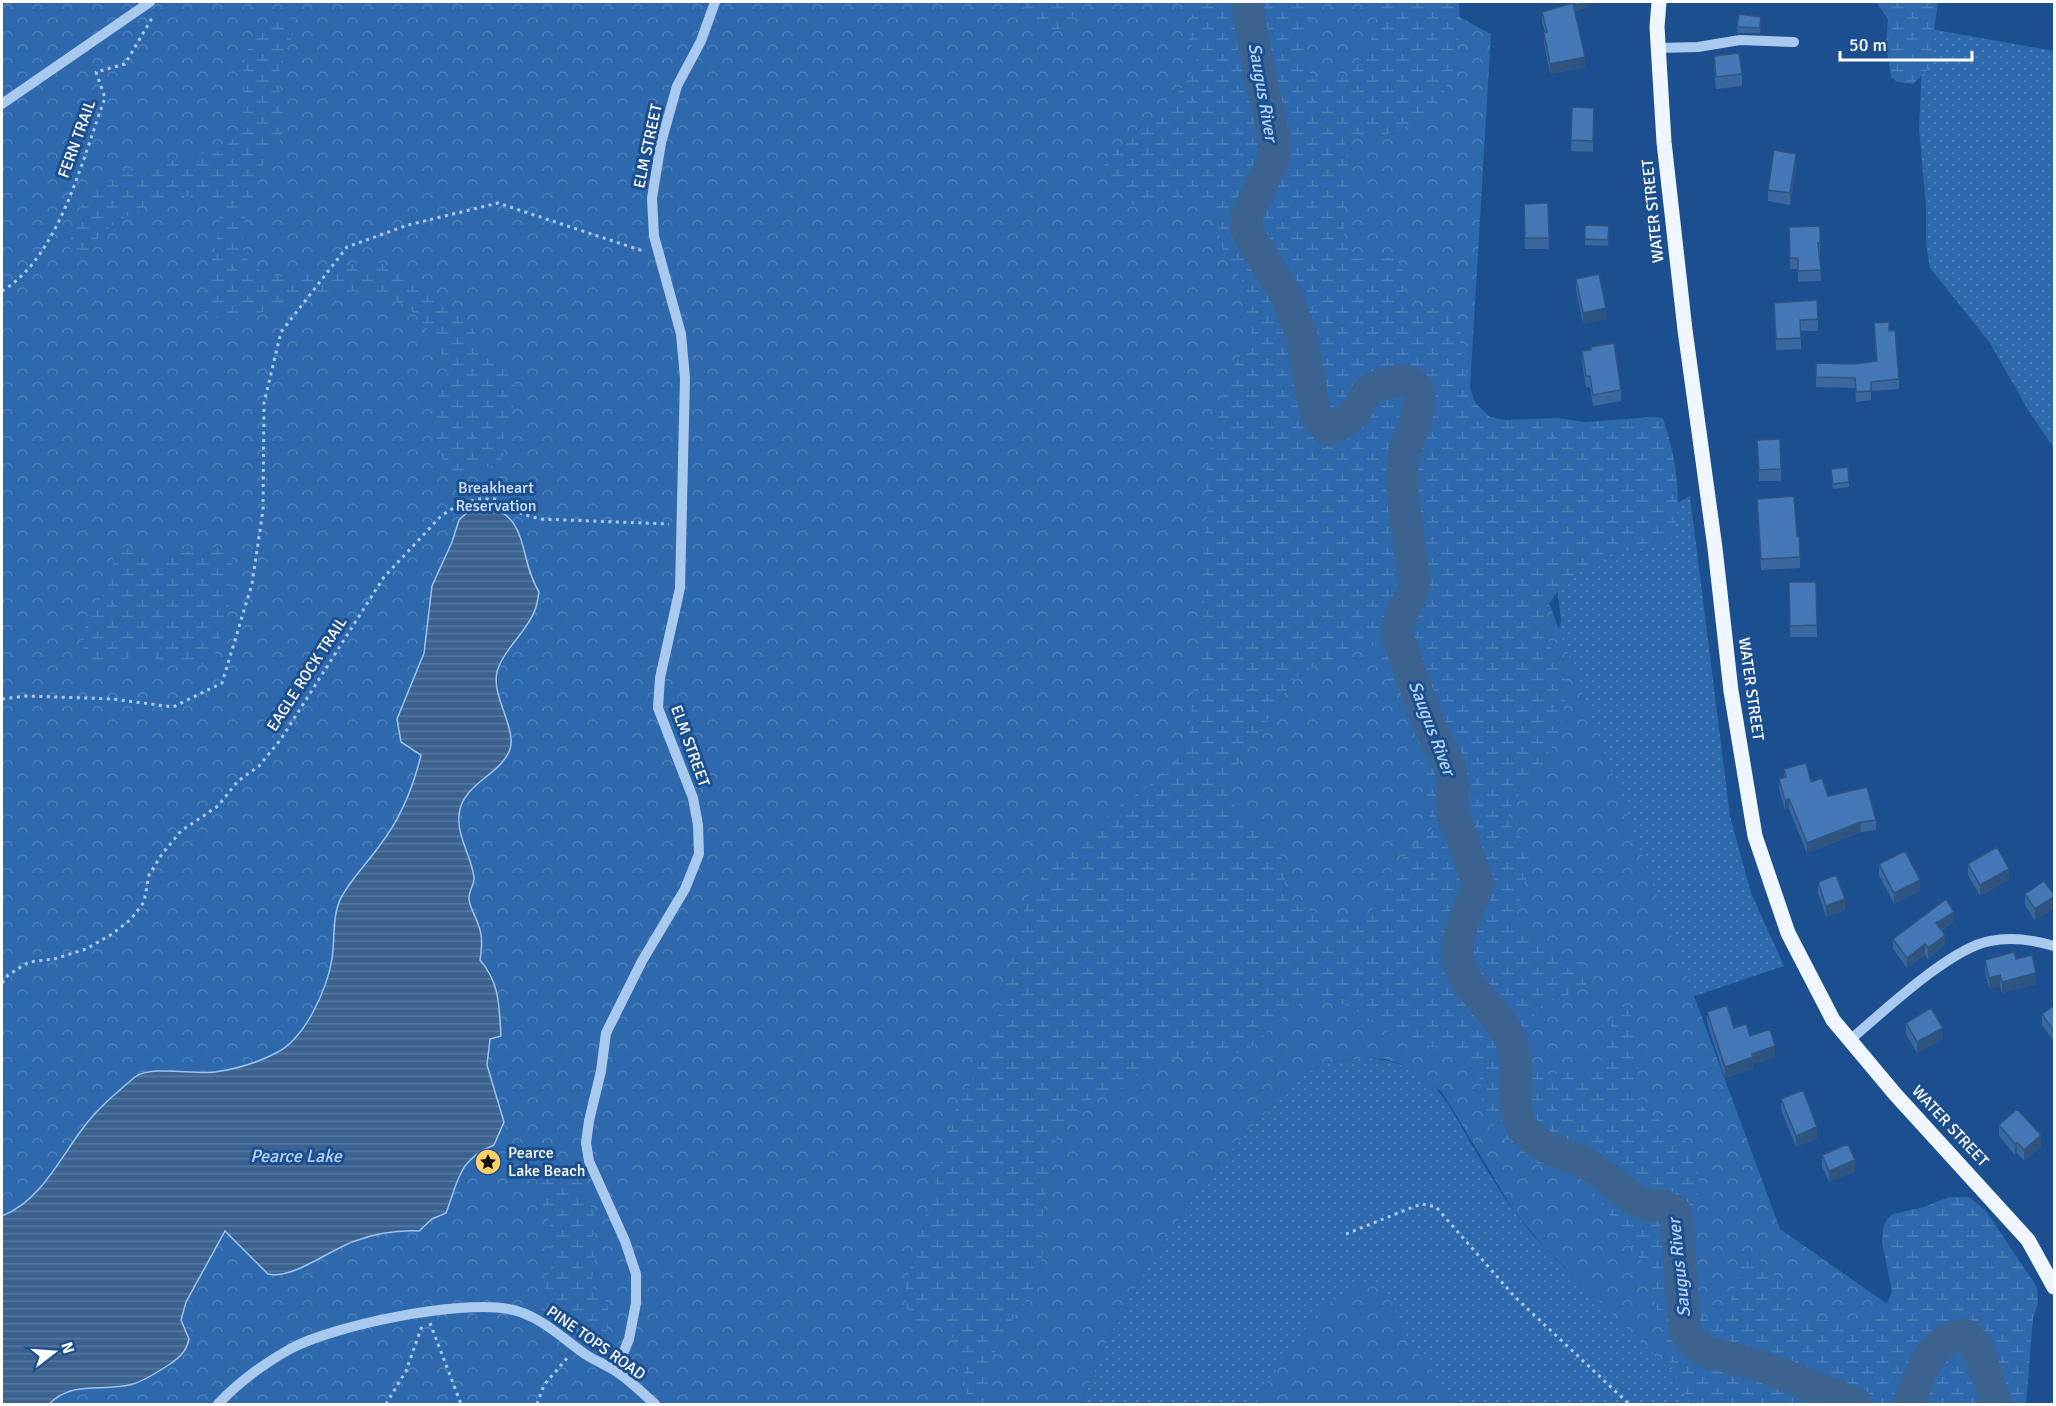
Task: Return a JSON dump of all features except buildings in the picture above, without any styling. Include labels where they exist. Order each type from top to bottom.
[{"type":"main road","name":"WATER STREET","points":[[1659,2],[1658,48],[1664,142],[1685,330],[1715,548],[1731,691],[1755,836],[1788,933],[1833,1020],[1895,1094],[2028,1240],[2055,1287]]},
{"type":"street","points":[[2,104],[149,2]]},
{"type":"street","name":"ELM STREET","points":[[616,1371],[629,1339],[636,1303],[636,1274],[625,1241],[589,1161],[585,1143],[606,1033],[642,961],[685,889],[699,854],[698,825],[693,798],[658,708],[660,678],[680,588],[685,378],[681,334],[654,236],[652,198],[661,143],[676,86],[701,41],[715,2]]},
{"type":"street","points":[[1658,48],[1698,46],[1740,40],[1794,42]]},
{"type":"street","points":[[1850,1040],[1955,956],[1989,941],[2034,940],[2055,946]]},
{"type":"street","name":"PINE TOPS ROAD","points":[[218,1404],[257,1371],[291,1348],[354,1326],[472,1307],[508,1309],[537,1318],[576,1348],[616,1371],[655,1404]]},
{"type":"path","name":"FERN TRAIL","points":[[2,291],[16,282],[55,231],[105,98],[96,72],[125,64],[153,16],[149,2]]},
{"type":"path","points":[[2,699],[27,696],[113,699],[173,707],[222,683],[252,584],[263,510],[264,403],[281,332],[347,247],[408,225],[498,203],[659,256]]},
{"type":"path","name":"EAGLE ROCK TRAIL","points":[[2,983],[8,975],[29,962],[54,959],[86,949],[112,934],[131,919],[144,902],[149,875],[162,854],[182,831],[218,806],[238,781],[259,766],[281,739],[384,577],[441,516],[458,505],[478,499],[496,499],[522,514],[540,519],[682,524]]},
{"type":"path","points":[[1346,1234],[1413,1206],[1422,1204],[1436,1207],[1514,1296],[1629,1404]]},
{"type":"path","points":[[386,1404],[406,1371],[427,1313]]},
{"type":"path","points":[[427,1313],[461,1404]]},
{"type":"path","points":[[537,1404],[544,1385],[576,1348]]},
{"type":"green space","name":"Breakheart Reservation","points":[[2,2],[1431,2],[1491,34],[1470,388],[1780,1229],[1923,1329],[1705,1404],[1545,1248],[1514,1211],[1442,1092],[1402,1064],[1384,1059],[1362,1058],[1325,1063],[1305,1075],[1271,1107],[1204,1180],[1147,1268],[1112,1330],[1081,1404],[49,1404],[58,1397],[77,1390],[118,1387],[134,1383],[189,1339],[181,1320],[186,1302],[225,1231],[268,1274],[278,1275],[300,1268],[363,1238],[402,1231],[419,1231],[432,1219],[446,1213],[457,1180],[466,1164],[473,1157],[494,1145],[504,1122],[487,1065],[491,972],[480,960],[481,934],[471,912],[459,813],[469,791],[501,765],[512,736],[499,694],[497,673],[512,643],[535,610],[539,592],[530,577],[522,536],[459,520],[428,607],[428,633],[416,676],[407,749],[416,750],[421,755],[415,781],[401,814],[382,844],[332,961],[323,995],[294,1040],[275,1054],[247,1066],[214,1072],[165,1071],[138,1075],[106,1102],[84,1127],[50,1177],[20,1209],[2,1216]]},
{"type":"green space","points":[[1019,2],[1081,2],[1067,27],[1053,30],[1037,21]]},
{"type":"green space","points":[[1195,2],[1318,2],[1308,22],[1304,50],[1313,80],[1329,82],[1342,78],[1353,70],[1362,58],[1375,30],[1384,2],[1459,2],[1458,45],[1454,65],[1448,84],[1438,100],[1425,114],[1408,126],[1386,134],[1344,135],[1352,194],[1344,210],[1344,241],[1350,253],[1358,259],[1396,257],[1403,271],[1406,306],[1455,310],[1461,324],[1460,344],[1473,401],[1490,417],[1506,420],[1557,418],[1585,422],[1663,418],[1677,478],[1677,509],[1671,539],[1650,547],[1613,554],[1591,566],[1560,589],[1553,597],[1546,614],[1545,623],[1550,644],[1563,667],[1565,702],[1562,722],[1552,747],[1508,812],[1513,831],[1527,842],[1532,867],[1524,883],[1515,922],[1522,933],[1531,940],[1582,962],[1591,970],[1585,986],[1551,1001],[1536,1012],[1529,1032],[1529,1067],[1546,1075],[1596,1068],[1605,1054],[1614,1014],[1618,1007],[1627,1007],[1635,1023],[1638,1078],[1635,1087],[1640,1105],[1690,1145],[1697,1159],[1699,1181],[1695,1225],[1689,1238],[1693,1305],[1706,1317],[1720,1313],[1728,1305],[1739,1271],[1744,1263],[1752,1259],[1764,1262],[1798,1308],[1814,1319],[1865,1323],[1885,1309],[1892,1291],[1882,1242],[1884,1225],[1888,1218],[1893,1214],[1924,1207],[1949,1197],[1969,1197],[1986,1211],[2037,1287],[2038,1303],[2033,1318],[2026,1404],[1690,1404],[1668,1359],[1648,1271],[1583,1177],[1567,1167],[1538,1164],[1496,1129],[1483,1106],[1480,1079],[1476,1068],[1465,1056],[1442,1046],[1428,1047],[1404,1042],[1349,1006],[1317,997],[1309,998],[1288,1011],[1254,1046],[1230,1056],[1185,1054],[1152,1066],[1135,1075],[1123,1087],[1089,1100],[1064,1125],[1053,1147],[1041,1230],[1043,1252],[1038,1275],[1031,1293],[1004,1331],[991,1361],[987,1377],[991,1404],[968,1404],[960,1352],[951,1334],[937,1324],[912,1320],[906,1305],[905,1288],[921,1226],[930,1204],[953,1115],[972,1080],[998,1018],[1027,899],[1044,874],[1070,847],[1117,808],[1167,773],[1189,737],[1198,643],[1204,611],[1203,548],[1208,508],[1205,476],[1226,381],[1241,354],[1242,346],[1251,334],[1252,327],[1247,322],[1245,285],[1226,257],[1220,241],[1216,207],[1198,196],[1134,206],[1113,183],[1104,164],[1126,140],[1178,92],[1193,69],[1197,56],[1189,38],[1188,28]],"holes":[[[1377,645],[1390,682],[1399,690],[1416,716],[1422,782],[1432,828],[1396,866],[1378,903],[1361,918],[1347,919],[1309,911],[1296,904],[1289,896],[1283,864],[1269,835],[1238,809],[1229,798],[1236,767],[1294,679],[1310,668],[1333,661],[1347,651]]]},
{"type":"green space","points":[[1876,2],[1938,2],[1929,68],[1913,84],[1897,82],[1891,77],[1886,45],[1888,19]]},
{"type":"green space","points":[[296,17],[294,31],[279,72],[284,116],[283,131],[261,170],[251,195],[244,224],[243,249],[246,257],[257,269],[272,275],[289,276],[362,263],[378,263],[407,274],[460,313],[469,322],[485,348],[503,366],[514,382],[514,406],[504,438],[503,456],[499,464],[453,475],[448,474],[444,469],[435,433],[433,411],[445,381],[447,369],[431,335],[416,315],[398,301],[379,294],[358,291],[308,298],[234,319],[205,315],[203,300],[219,219],[216,204],[205,196],[182,197],[159,203],[125,217],[104,232],[85,255],[77,256],[70,249],[73,224],[82,205],[95,191],[131,172],[222,149],[236,134],[243,116],[246,56],[253,39],[269,26]]},
{"type":"green space","points":[[1919,27],[2054,51],[2054,448],[2028,410],[1990,343],[1930,268],[1926,243],[1926,206],[1919,129],[1922,62]]},
{"type":"green space","points":[[1690,496],[1730,816],[1751,893],[1784,966],[1692,997],[1551,650],[1561,622],[1557,586],[1567,560]]},
{"type":"green space","points":[[120,547],[157,557],[214,547],[233,553],[228,611],[214,657],[201,666],[187,666],[145,656],[96,663],[83,655],[85,626],[114,574],[112,550]]},
{"type":"green space","points":[[1362,1058],[1386,1060],[1405,1066],[1434,1086],[1445,1099],[1508,1202],[1545,1248],[1568,1271],[1618,1312],[1752,1404],[1081,1404],[1112,1330],[1147,1268],[1204,1180],[1271,1107],[1305,1075],[1325,1063]]},
{"type":"green space","points":[[560,1169],[572,1170],[580,1178],[595,1217],[592,1243],[596,1253],[591,1285],[602,1294],[608,1308],[606,1334],[596,1343],[584,1347],[550,1322],[539,1307],[552,1265],[550,1224],[537,1188],[538,1180]]},
{"type":"green space","points":[[1362,1282],[1374,1282],[1388,1293],[1404,1332],[1453,1404],[1256,1404],[1268,1381],[1321,1308]]},
{"type":"water","name":"Pearce Lake","points":[[480,504],[497,509],[516,527],[532,579],[539,592],[536,606],[527,626],[505,655],[497,672],[498,692],[511,734],[509,752],[504,761],[466,796],[459,815],[460,831],[474,877],[469,899],[481,933],[480,960],[495,986],[499,1005],[501,1036],[490,1039],[487,1065],[504,1122],[494,1145],[473,1157],[466,1164],[457,1180],[446,1213],[432,1219],[419,1231],[402,1231],[363,1238],[300,1268],[278,1275],[268,1274],[225,1231],[186,1302],[181,1320],[189,1339],[184,1351],[177,1359],[152,1376],[133,1384],[79,1389],[59,1396],[49,1404],[2,1404],[2,1216],[15,1209],[38,1190],[89,1121],[135,1077],[142,1073],[162,1071],[215,1072],[254,1063],[287,1046],[313,1012],[320,998],[332,959],[335,918],[342,896],[394,824],[414,779],[421,755],[401,742],[397,719],[424,653],[432,586],[452,542],[459,520],[475,505]]},
{"type":"waterway","name":"Saugus River","points":[[1247,2],[1256,59],[1274,136],[1273,160],[1247,215],[1246,230],[1283,290],[1301,334],[1316,417],[1328,430],[1335,427],[1352,415],[1370,390],[1388,383],[1406,381],[1415,386],[1419,393],[1417,415],[1402,468],[1414,585],[1399,621],[1397,635],[1430,728],[1450,766],[1453,785],[1451,810],[1479,885],[1460,933],[1457,954],[1459,964],[1470,986],[1495,1015],[1509,1036],[1515,1059],[1515,1096],[1519,1120],[1524,1130],[1540,1144],[1595,1169],[1639,1202],[1665,1206],[1676,1213],[1685,1331],[1693,1342],[1704,1351],[1764,1367],[1857,1404]]},
{"type":"waterway","name":"Saugus River","points":[[1908,1404],[1922,1370],[1934,1351],[1943,1343],[1965,1335],[1977,1346],[1996,1404]]},
{"type":"place","name":"Pearce Lake Beach","points":[[488,1162]]}]
